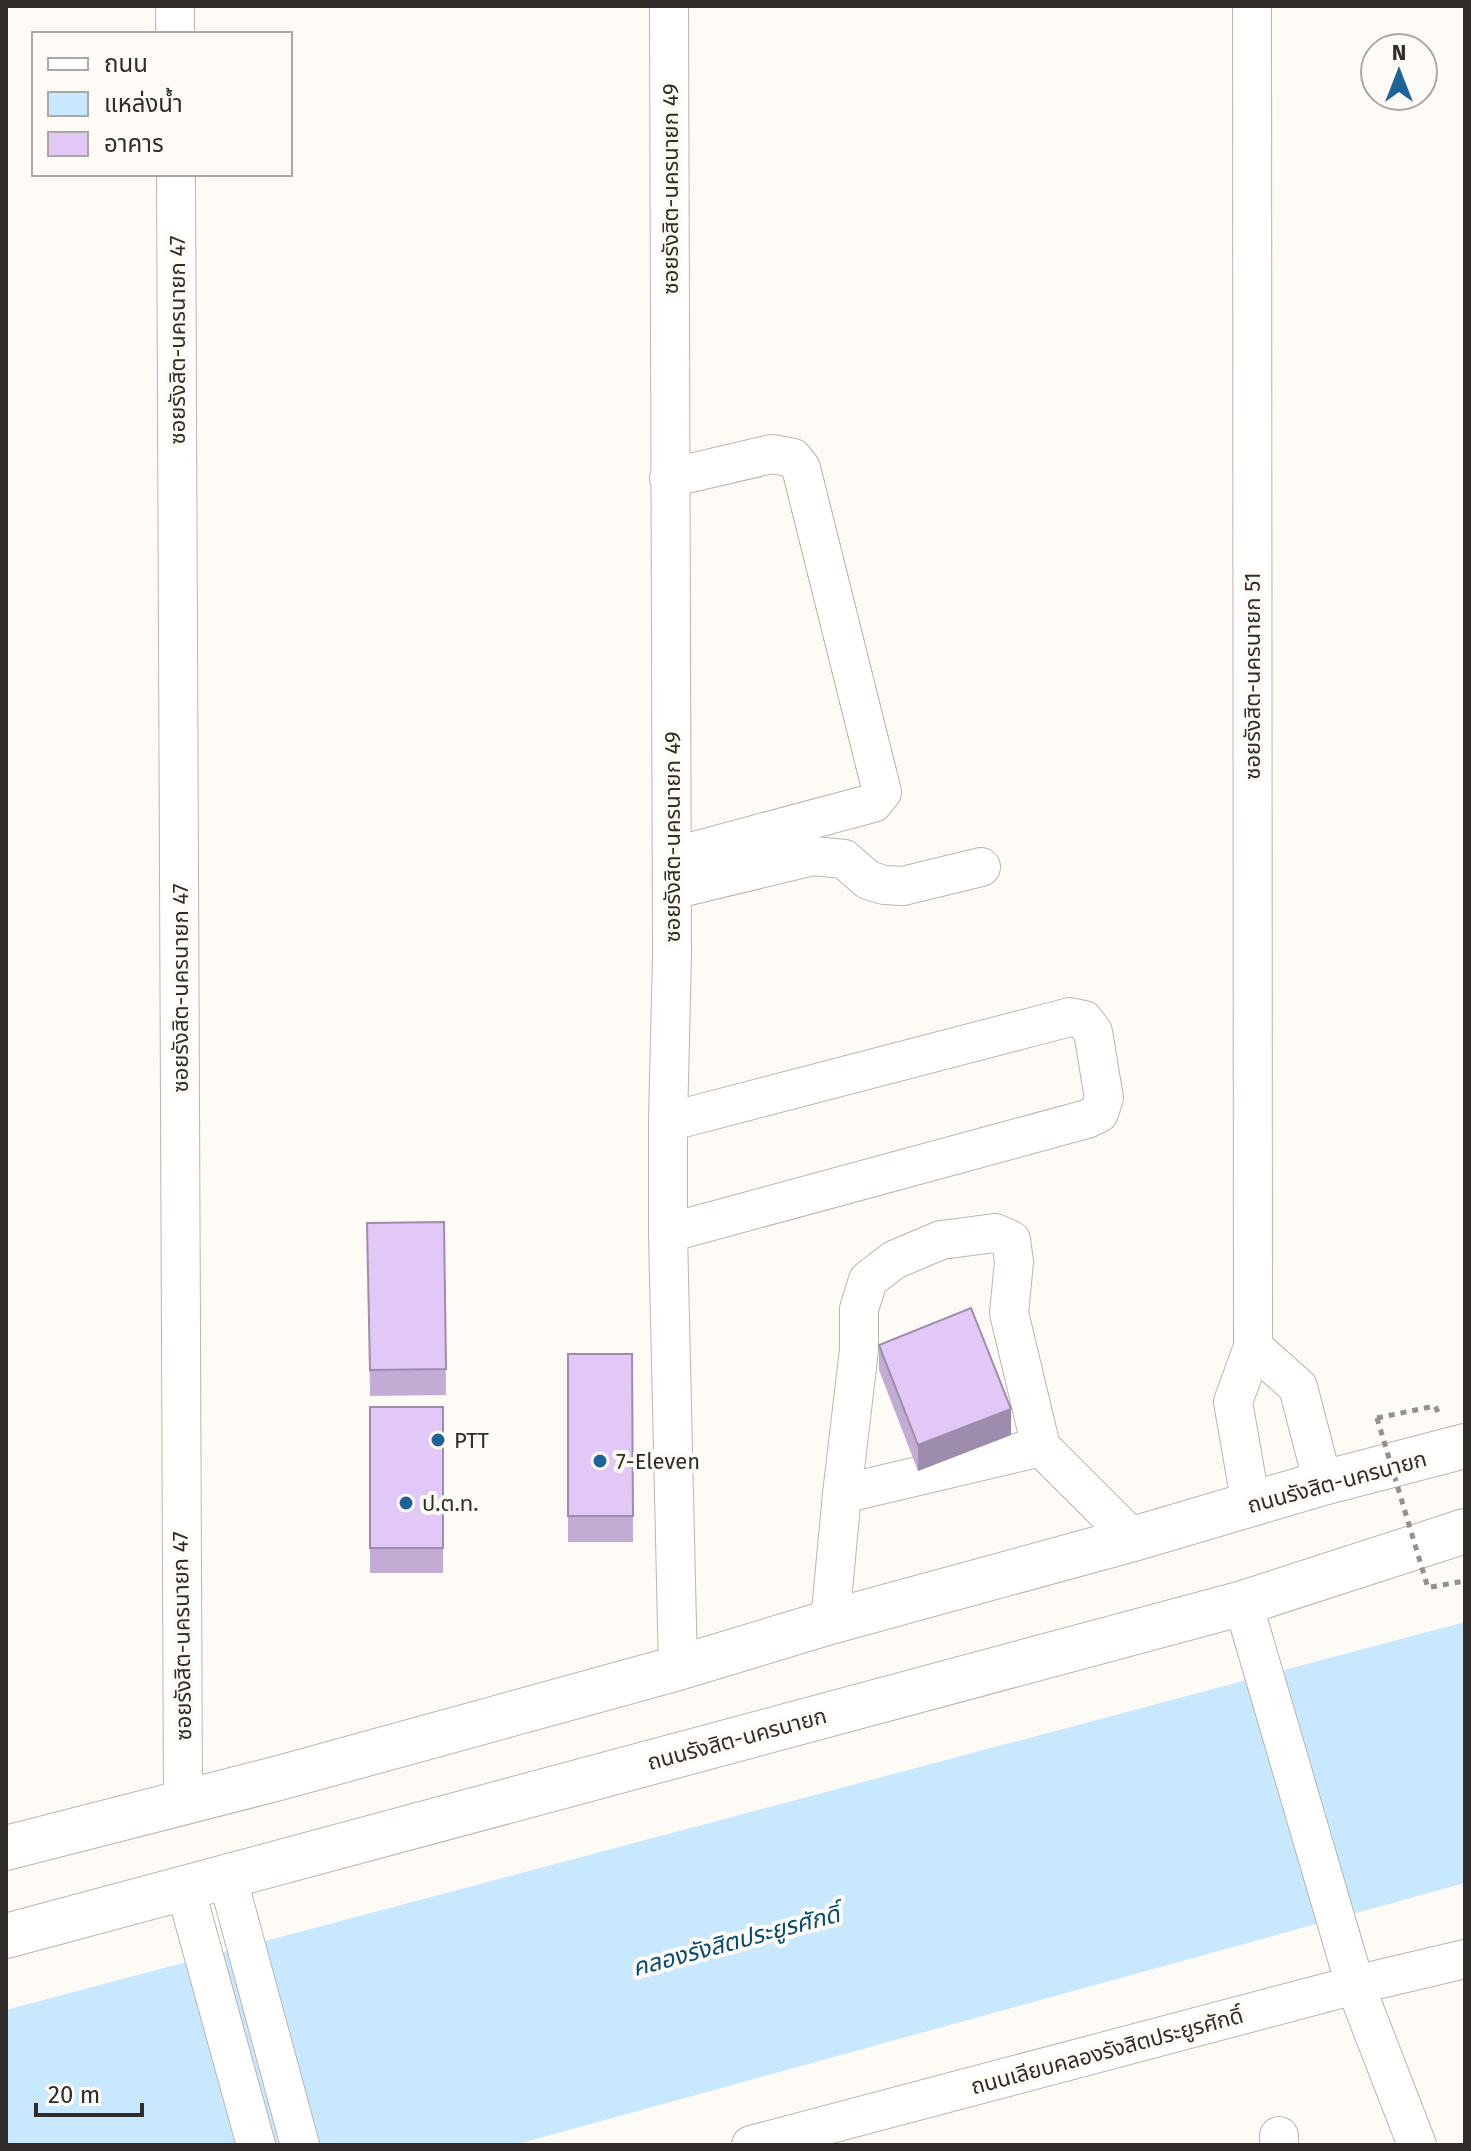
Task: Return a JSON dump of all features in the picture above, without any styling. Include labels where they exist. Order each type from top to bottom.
[{"type":"main road","name":"ถนนรังสิต-นครนายก","points":[[6,1848],[279,1778],[678,1668],[1323,1483],[1465,1446]]},
{"type":"main road","name":"ถนนรังสิต-นครนายก","points":[[6,1936],[191,1908],[1243,1603],[1465,1531]]},
{"type":"street","points":[[175,6],[175,32]]},
{"type":"street","name":"ซอยรังสิต-นครนายก 49","points":[[669,6],[672,873],[668,1233],[678,1668]]},
{"type":"street","name":"ซอยรังสิต-นครนายก 51","points":[[1251,1505],[1233,1402],[1253,1347],[1252,6]]},
{"type":"street","name":"ซอยรังสิต-นครนายก 47","points":[[176,176],[183,1801]]},
{"type":"street","points":[[669,478],[772,454],[793,458],[801,468],[882,792],[873,803],[672,873]]},
{"type":"street","points":[[672,873],[813,856],[844,859],[868,880],[903,886],[981,867]]},
{"type":"street","points":[[668,1122],[1070,1017],[1084,1020],[1093,1032],[1104,1098],[1099,1113],[1087,1119],[668,1233]]},
{"type":"street","points":[[830,1622],[842,1494],[874,1346],[859,1309],[868,1280],[894,1260],[941,1240],[995,1233],[1011,1240],[1014,1262],[994,1316],[1041,1447],[1133,1539]]},
{"type":"street","points":[[1253,1347],[1298,1387],[1323,1483]]},
{"type":"street","points":[[842,1494],[1041,1447]]},
{"type":"street","points":[[1243,1603],[1355,1985],[1417,2145]]},
{"type":"street","points":[[232,1896],[300,2145]]},
{"type":"street","points":[[191,1908],[256,2145]]},
{"type":"street","name":"ถนนเลียบคลองรังสิตประยูรศักดิ์","points":[[751,2145],[1355,1985],[1465,1959]]},
{"type":"path","points":[[1377,1418],[1428,1588],[1465,1581]]},
{"type":"water","name":"คลองรังสิตประยูรศักดิ์","points":[[1465,1622],[1465,1883],[514,2145],[6,2145],[6,2010]]},
{"type":"building","points":[[444,1222],[446,1369],[370,1370],[367,1223]]},
{"type":"building","points":[[971,1308],[1011,1409],[918,1445],[879,1345]]},
{"type":"building","name":"7-Eleven","points":[[568,1354],[632,1354],[633,1516],[568,1516]]},
{"type":"building","name":"ป.ต.ท.","points":[[370,1407],[443,1407],[443,1548],[370,1548]]},
{"type":"place","name":"PTT","points":[[438,1440]]},
{"type":"place","name":"7-Eleven","points":[[600,1461]]},
{"type":"place","name":"ป.ต.ท.","points":[[406,1503]]}]
